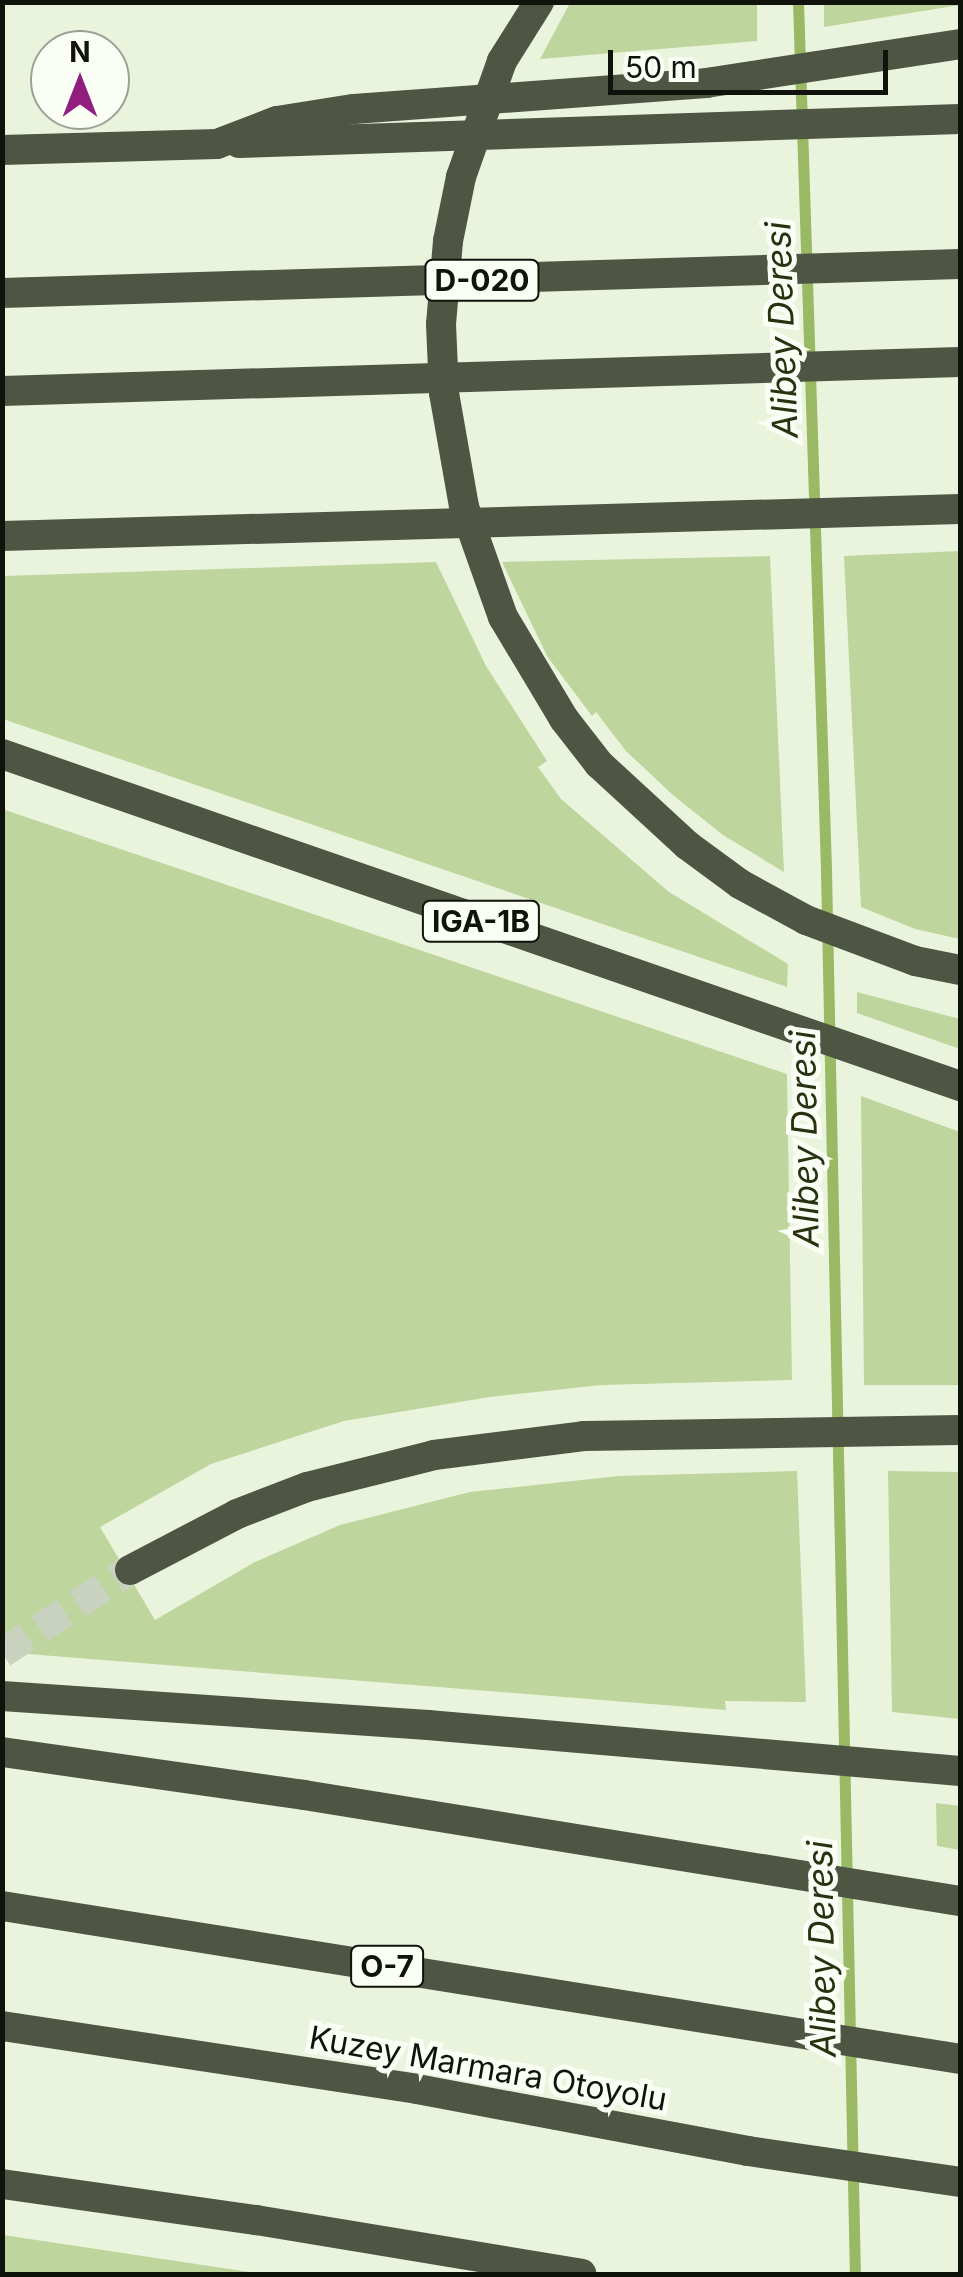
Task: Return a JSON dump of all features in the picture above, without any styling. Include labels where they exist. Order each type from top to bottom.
[{"type":"highway","points":[[539,2],[502,61],[461,177],[448,241],[441,324],[444,392],[464,506],[496,601],[556,706],[599,764],[687,845],[740,884],[806,920],[860,942],[960,970]]},
{"type":"highway","points":[[217,144],[278,120],[354,109],[706,83],[960,44]]},
{"type":"highway","points":[[2,150],[960,119]]},
{"type":"highway","name":"D-020","points":[[2,293],[960,264]]},
{"type":"highway","points":[[2,391],[960,362]]},
{"type":"highway","points":[[2,536],[960,509]]},
{"type":"highway","name":"IGA-1B","points":[[2,754],[960,1086]]},
{"type":"highway","points":[[130,1570],[237,1514],[370,1470],[434,1455],[584,1436],[960,1430]]},
{"type":"highway","points":[[2,1696],[428,1725],[960,1771]]},
{"type":"highway","points":[[2,1752],[960,1901]]},
{"type":"highway","name":"O-7","points":[[2,1906],[960,2058]]},
{"type":"highway","name":"Kuzey Marmara Otoyolu","points":[[2,2026],[417,2089],[748,2151],[960,2182]]},
{"type":"highway","points":[[2,2184],[256,2220],[582,2274]]},
{"type":"green space","points":[[570,3],[757,3],[757,41],[540,59]]},
{"type":"green space","points":[[824,3],[960,5],[824,27]]},
{"type":"green space","points":[[960,551],[960,939],[915,929],[861,907],[844,556]]},
{"type":"green space","points":[[770,556],[784,872],[723,835],[674,796],[626,751],[596,712],[592,716],[547,656],[502,562]]},
{"type":"green space","points":[[436,562],[486,666],[547,761],[538,767],[561,799],[669,892],[788,964],[787,987],[3,719],[3,576]]},
{"type":"green space","points":[[2,809],[787,1074],[792,1380],[602,1385],[490,1397],[344,1421],[211,1464],[100,1527],[155,1620],[255,1562],[340,1525],[470,1492],[618,1476],[797,1471],[806,1702],[725,1701],[726,1710],[3,1652]]},
{"type":"green space","points":[[857,992],[960,1019],[960,1049],[857,1013]]},
{"type":"green space","points":[[861,1096],[960,1132],[960,1385],[864,1385]]},
{"type":"green space","points":[[888,1471],[960,1472],[960,1719],[892,1712]]},
{"type":"green space","points":[[936,1803],[960,1806],[960,1850],[937,1846]]},
{"type":"green space","points":[[3,2235],[262,2274],[3,2274]]},
{"type":"waterway","name":"Alibey Deresi","points":[[798,2],[826,871],[855,2274]]},
{"type":"tunnel","points":[[2,1653],[130,1570]]}]
